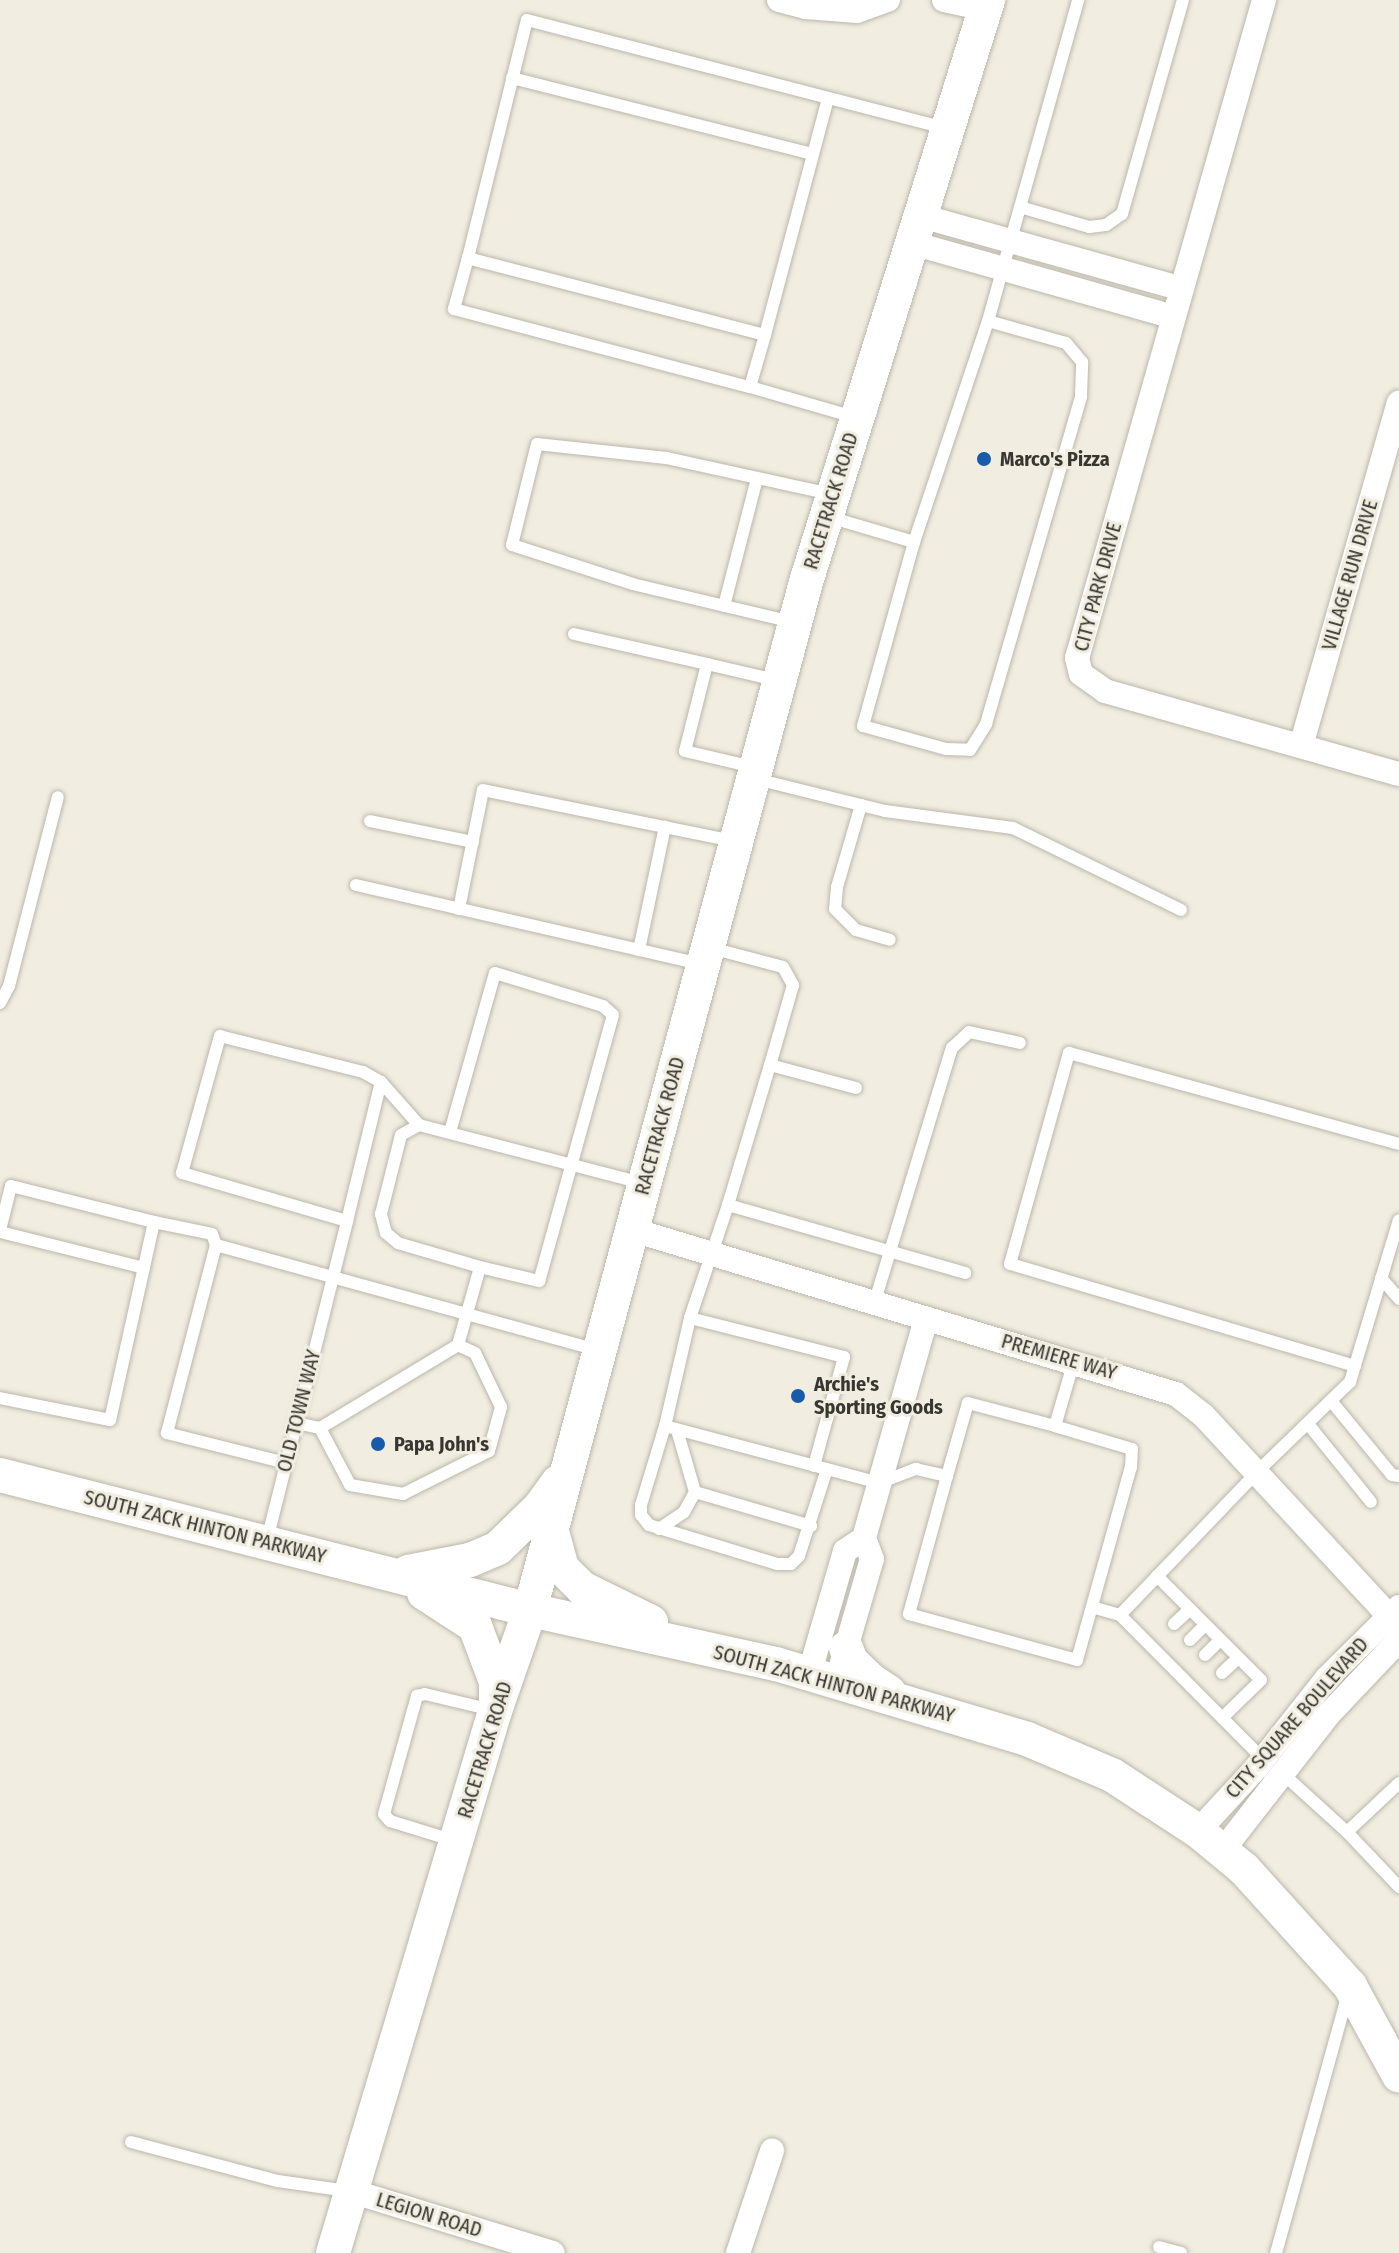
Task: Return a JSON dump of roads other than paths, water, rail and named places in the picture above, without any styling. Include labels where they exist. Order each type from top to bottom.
[{"type":"street","points":[[779,0],[806,7],[857,11],[888,0]]},
{"type":"street","points":[[944,0],[987,4]]},
{"type":"street","name":"CITY PARK DRIVE","points":[[1264,0],[1077,658],[1081,674],[1105,691],[1399,774]]},
{"type":"street","name":"RACETRACK ROAD","points":[[333,2253],[495,1711],[530,1610],[795,622],[987,4]]},
{"type":"street","points":[[916,229],[1011,241],[1182,289]]},
{"type":"street","points":[[916,229],[1003,269],[1174,317]]},
{"type":"street","name":"VILLAGE RUN DRIVE","points":[[1301,746],[1399,403]]},
{"type":"street","name":"PREMIERE WAY","points":[[633,1230],[1176,1394],[1203,1415],[1396,1617]]},
{"type":"street","points":[[823,1679],[846,1648],[872,1559],[864,1538],[926,1319]]},
{"type":"street","points":[[388,1574],[435,1570],[498,1548],[540,1507],[568,1469]]},
{"type":"street","name":"SOUTH ZACK HINTON PARKWAY","points":[[0,1475],[530,1610],[705,1648],[823,1679],[1027,1739],[1112,1775],[1211,1841],[1350,1986],[1399,2076]]},
{"type":"street","points":[[551,1528],[562,1568],[582,1588],[705,1648]]},
{"type":"street","points":[[823,1679],[845,1551],[864,1538]]},
{"type":"street","points":[[388,1574],[448,1605],[475,1626],[496,1682],[495,1711]]},
{"type":"street","name":"CITY SQUARE BOULEVARD","points":[[1211,1841],[1263,1759],[1327,1678],[1396,1617]]},
{"type":"street","name":"CITY SQUARE BOULEVARD","points":[[1211,1841],[1284,1775],[1329,1714],[1399,1640]]},
{"type":"street","points":[[846,1648],[851,1661],[872,1681],[906,1702]]},
{"type":"street","points":[[738,2253],[772,2151]]},
{"type":"street","name":"LEGION ROAD","points":[[351,2191],[553,2253]]},
{"type":"lane","points":[[988,321],[1066,343],[1082,362],[1081,396],[986,724],[970,750],[946,749],[863,726],[914,542],[988,321],[1078,0]]},
{"type":"lane","points":[[1020,207],[1089,227],[1106,225],[1122,214],[1183,0]]},
{"type":"lane","points":[[857,418],[454,309],[527,20],[948,129]]},
{"type":"lane","points":[[512,78],[813,154]]},
{"type":"lane","points":[[750,387],[828,98]]},
{"type":"lane","points":[[468,258],[765,335]]},
{"type":"lane","points":[[795,622],[633,584],[512,545],[537,444],[666,458],[757,478],[830,505],[914,542]]},
{"type":"lane","points":[[724,606],[757,478]]},
{"type":"lane","points":[[574,634],[779,681]]},
{"type":"lane","points":[[707,664],[685,751],[861,805],[1013,828],[1181,910]]},
{"type":"lane","points":[[459,909],[483,790],[736,842]]},
{"type":"lane","points":[[0,1003],[9,986],[58,797]]},
{"type":"lane","points":[[861,805],[837,887],[835,909],[856,930],[890,940]]},
{"type":"lane","points":[[370,821],[473,842]]},
{"type":"lane","points":[[639,950],[665,827]]},
{"type":"lane","points":[[356,885],[639,950],[783,967],[793,985],[728,1205],[690,1318],[671,1428],[641,1505],[641,1515],[649,1525],[659,1529],[777,1564],[791,1564],[799,1556],[811,1526],[844,1357],[690,1318]]},
{"type":"lane","points":[[419,1125],[401,1135],[381,1214],[386,1233],[398,1243],[539,1281],[613,1015],[603,1006],[495,973],[450,1132]]},
{"type":"lane","points":[[874,1304],[952,1048],[969,1032],[1020,1043]]},
{"type":"lane","points":[[347,1221],[182,1173],[220,1036],[363,1072],[381,1082],[419,1125],[645,1184]]},
{"type":"lane","points":[[1355,1366],[1010,1264],[1069,1053],[1399,1144]]},
{"type":"lane","points":[[770,1065],[856,1088]]},
{"type":"lane","name":"OLD TOWN WAY","points":[[267,1543],[381,1082]]},
{"type":"lane","points":[[144,1268],[0,1231],[11,1186],[212,1234],[216,1245],[167,1433],[286,1463]]},
{"type":"lane","points":[[728,1205],[965,1273]]},
{"type":"lane","points":[[1120,1615],[1256,1473],[1350,1382],[1399,1220]]},
{"type":"lane","points":[[0,1398],[110,1420],[154,1222]]},
{"type":"lane","points":[[216,1245],[600,1351]]},
{"type":"lane","points":[[296,1423],[320,1428],[458,1345],[480,1267]]},
{"type":"lane","points":[[1381,1278],[1399,1299]]},
{"type":"lane","points":[[320,1428],[350,1485],[403,1494],[489,1451],[501,1407],[475,1353],[458,1345]]},
{"type":"lane","points":[[1055,1426],[1074,1361]]},
{"type":"lane","points":[[1332,1402],[1392,1475],[1399,1476]]},
{"type":"lane","points":[[968,1403],[1055,1426],[1132,1449],[1131,1467],[1077,1660],[909,1614],[968,1403]]},
{"type":"lane","points":[[1308,1424],[1371,1502]]},
{"type":"lane","points":[[671,1428],[879,1483],[916,1469],[947,1476]]},
{"type":"lane","points":[[659,1529],[684,1512],[695,1492],[671,1428]]},
{"type":"lane","points":[[695,1492],[811,1526]]},
{"type":"lane","points":[[1157,1576],[1261,1680],[1222,1718]]},
{"type":"lane","points":[[1093,1601],[1120,1615],[1155,1642],[1203,1691],[1222,1718],[1263,1759],[1347,1832],[1399,1887]]},
{"type":"lane","points":[[1174,1624],[1190,1609]]},
{"type":"lane","points":[[1190,1640],[1205,1625]]},
{"type":"lane","points":[[1205,1655],[1220,1640]]},
{"type":"lane","points":[[1222,1673],[1238,1658]]},
{"type":"lane","points":[[458,1842],[390,1821],[384,1814],[417,1696],[425,1694],[495,1711]]},
{"type":"lane","points":[[1347,1832],[1399,1783]]},
{"type":"lane","points":[[1276,2253],[1350,1986]]},
{"type":"lane","points":[[131,2142],[278,2181],[351,2191]]},
{"type":"lane","points":[[1159,2247],[1181,2253]]},
{"type":"place","name":"Marco's Pizza","points":[[984,459]]},
{"type":"place","name":"Archie's Sporting Goods","points":[[798,1396]]},
{"type":"place","name":"Papa John's","points":[[378,1444]]}]
